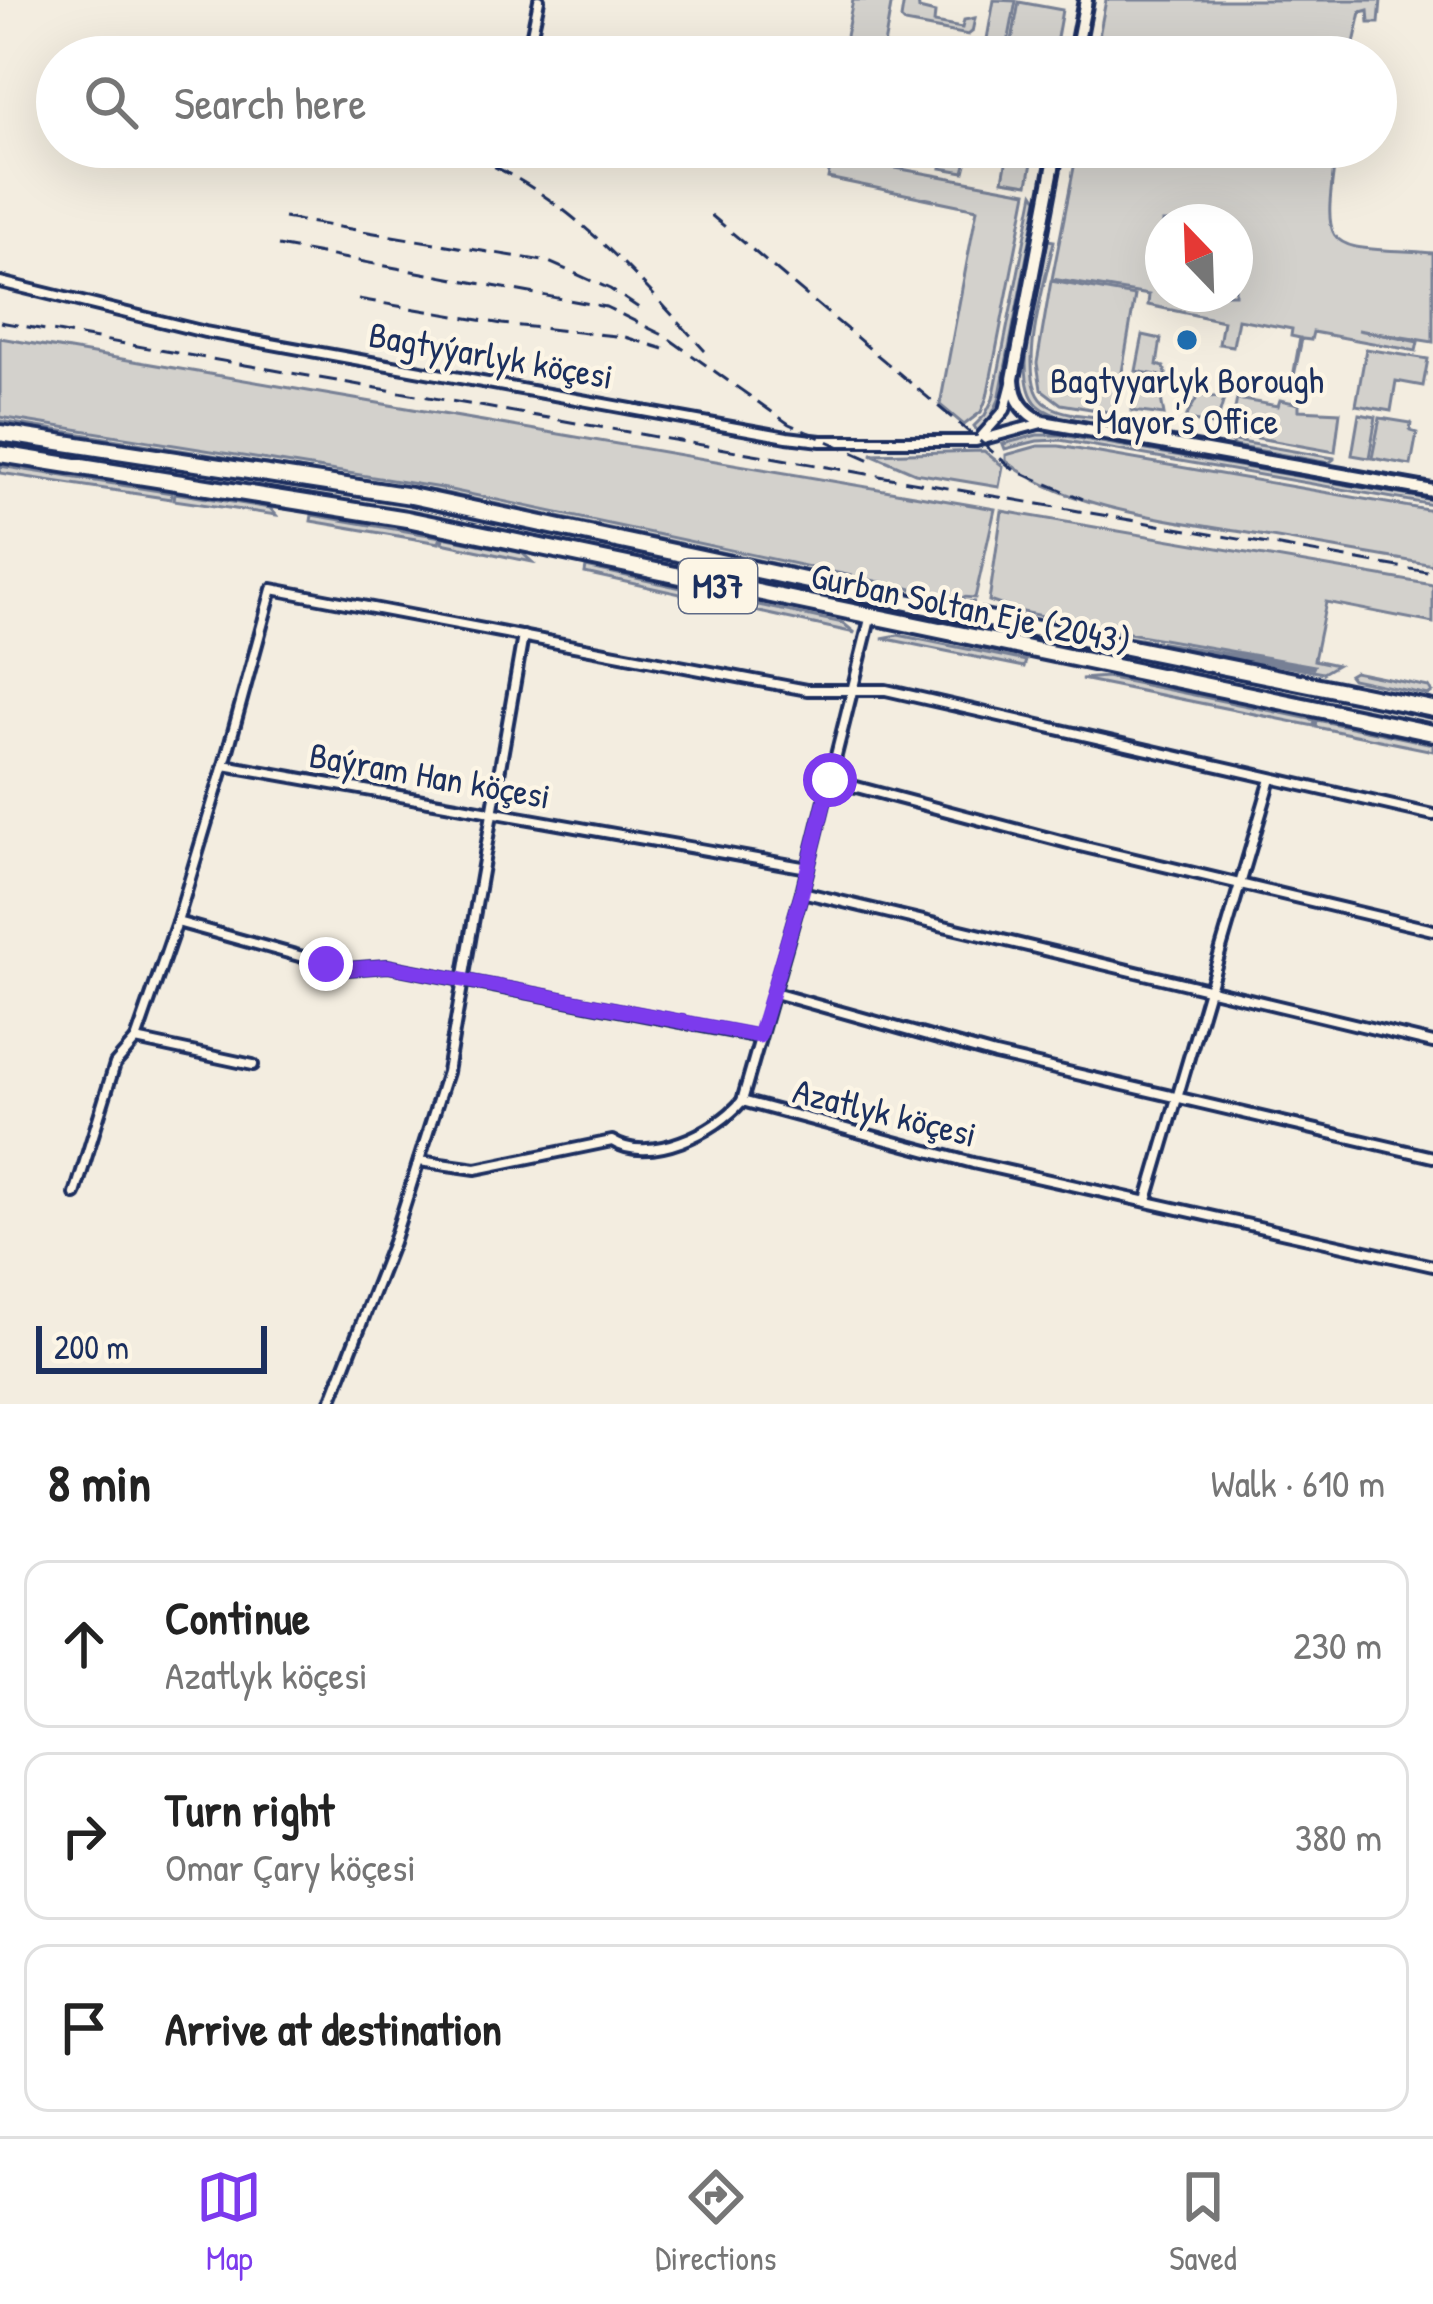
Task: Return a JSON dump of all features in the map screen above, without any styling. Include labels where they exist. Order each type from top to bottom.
[{"type":"highway","name":"Gurban Soltan Eje (2043)","points":[[0,433],[411,496],[1433,709]]},
{"type":"highway","points":[[53,462],[56,442]]},
{"type":"highway","name":"Gurban Soltan Eje (2043)","points":[[0,454],[406,519],[1433,733]]},
{"type":"street","points":[[531,36],[538,0]]},
{"type":"street","points":[[1079,36],[1086,0]]},
{"type":"street","points":[[976,441],[1001,417],[1013,379],[1053,168]]},
{"type":"street","name":"Bagtyýarlyk köçesi","points":[[0,282],[205,332],[753,432],[821,441],[976,441],[1043,422]]},
{"type":"street","points":[[1013,379],[1020,405],[1043,422],[1433,491]]},
{"type":"street","points":[[75,1194],[115,1064],[136,1040],[177,922],[272,589],[807,690],[886,690],[1433,815]]},
{"type":"street","name":"Azatlyk köçesi","points":[[871,619],[802,892],[742,1101],[907,1147],[1433,1266]]},
{"type":"street","points":[[331,1404],[443,1085],[523,636]]},
{"type":"street","name":"Baýram Han köçesi","points":[[224,766],[808,868]]},
{"type":"street","points":[[1147,1201],[1271,779]]},
{"type":"street","points":[[830,780],[1072,844],[1433,930]]},
{"type":"street","points":[[802,892],[1433,1043]]},
{"type":"street","points":[[177,922],[346,969],[388,966],[759,1036]]},
{"type":"street","points":[[774,993],[994,1054],[1433,1157]]},
{"type":"street","points":[[136,1040],[253,1065]]},
{"type":"street","points":[[419,1161],[476,1169],[612,1141],[625,1150],[647,1150],[722,1121],[742,1101]]},
{"type":"shaded area","points":[[853,0],[892,0],[886,36],[846,36]]},
{"type":"shaded area","points":[[904,0],[918,0],[919,9],[935,13],[934,23],[962,28],[964,20],[975,18],[972,32],[905,23],[901,19]]},
{"type":"shaded area","points":[[994,0],[1016,1],[1009,36],[988,36]]},
{"type":"shaded area","points":[[1106,0],[1381,0],[1379,23],[1369,23],[1368,10],[1361,12],[1356,36],[1099,36]]},
{"type":"shaded area","points":[[1019,2],[1062,10],[1057,36],[1013,36]]},
{"type":"shaded area","points":[[830,168],[896,168],[1027,192],[987,397],[981,412],[964,425],[940,405],[977,209],[828,178]]},
{"type":"shaded area","points":[[1005,168],[1031,168],[1028,184],[1003,180]]},
{"type":"shaded area","points":[[1074,168],[1334,168],[1330,210],[1338,239],[1370,249],[1433,253],[1433,342],[1358,330],[1418,342],[1416,351],[1313,332],[1311,340],[1302,339],[1290,394],[1300,338],[1291,336],[1292,329],[1238,319],[1233,346],[1219,344],[1223,321],[1181,312],[1253,312],[1253,204],[1145,204],[1145,294],[1052,279]]},
{"type":"shaded area","points":[[1034,193],[1038,199],[999,400],[990,419],[977,431],[974,426],[993,399]]},
{"type":"shaded area","points":[[1048,240],[1054,241],[1032,354],[1038,394],[1055,409],[1114,419],[1110,423],[1053,414],[1038,405],[1030,392],[1027,350]]},
{"type":"shaded area","points":[[1051,281],[1135,296],[1115,413],[1061,404],[1041,389],[1037,363]]},
{"type":"shaded area","points":[[1143,335],[1161,339],[1157,365],[1164,367],[1167,377],[1136,371]]},
{"type":"shaded area","points":[[0,338],[995,509],[975,598],[945,596],[441,488],[0,417]]},
{"type":"shaded area","points":[[1366,349],[1428,359],[1423,386],[1396,381],[1391,411],[1356,405]]},
{"type":"shaded area","points":[[1134,383],[1159,387],[1164,415],[1132,411]]},
{"type":"shaded area","points":[[1199,394],[1224,399],[1216,426],[1185,419]]},
{"type":"shaded area","points":[[1237,399],[1278,406],[1280,400],[1299,404],[1299,410],[1340,412],[1335,452],[1230,433]]},
{"type":"shaded area","points":[[1359,414],[1376,417],[1369,458],[1352,455]]},
{"type":"shaded area","points":[[1380,418],[1411,423],[1410,431],[1417,433],[1411,465],[1372,458]]},
{"type":"shaded area","points":[[0,421],[441,492],[944,600],[975,602],[943,602],[495,505]]},
{"type":"shaded area","points":[[1037,435],[1061,435],[1433,500],[1433,505],[1060,440],[1005,449],[1003,444]]},
{"type":"shaded area","points":[[1229,440],[1334,459],[1329,463],[1234,446]]},
{"type":"shaded area","points":[[1038,446],[1433,511],[1433,565],[1151,517],[1087,501],[1030,477],[1006,461],[1006,455]]},
{"type":"shaded area","points":[[984,451],[1003,466],[999,487],[915,473],[871,454]]},
{"type":"shaded area","points":[[0,466],[172,493],[171,499],[0,473]]},
{"type":"shaded area","points":[[175,493],[270,508],[276,515],[174,500]]},
{"type":"shaded area","points":[[1002,511],[1433,585],[1433,623],[1326,602],[1314,660],[1337,665],[1323,673],[1038,622],[1314,666],[1106,629],[989,601]]},
{"type":"shaded area","points":[[312,515],[441,537],[439,543],[311,521]]},
{"type":"shaded area","points":[[443,537],[522,553],[532,562],[442,543]]},
{"type":"shaded area","points":[[586,567],[713,595],[712,601],[585,573]]},
{"type":"shaded area","points":[[716,596],[843,623],[855,633],[714,602]]},
{"type":"shaded area","points":[[898,635],[1026,661],[1024,667],[882,638]]},
{"type":"shaded area","points":[[1354,672],[1429,687],[1432,692],[1428,695],[1352,679],[1349,675]]},
{"type":"shaded area","points":[[1106,677],[1315,720],[1314,726],[1081,679]]},
{"type":"shaded area","points":[[1317,720],[1433,744],[1433,751],[1316,727]]},
{"type":"railway","points":[[496,168],[522,181],[588,230],[705,351]]},
{"type":"railway","points":[[711,215],[1014,470],[1083,499]]},
{"type":"railway","points":[[284,218],[549,262],[610,289],[642,310]]},
{"type":"railway","points":[[278,246],[606,307],[665,336],[789,424],[877,463]]},
{"type":"railway","points":[[358,299],[502,324],[625,337],[664,349]]},
{"type":"railway","points":[[0,322],[1433,573]]},
{"type":"place","name":"Bagtyyarlyk Borough Mayor's Office","points":[[1187,340]]},
{"type":"route","points":[[326,964],[346,969],[388,966],[759,1036],[830,780]]}]
